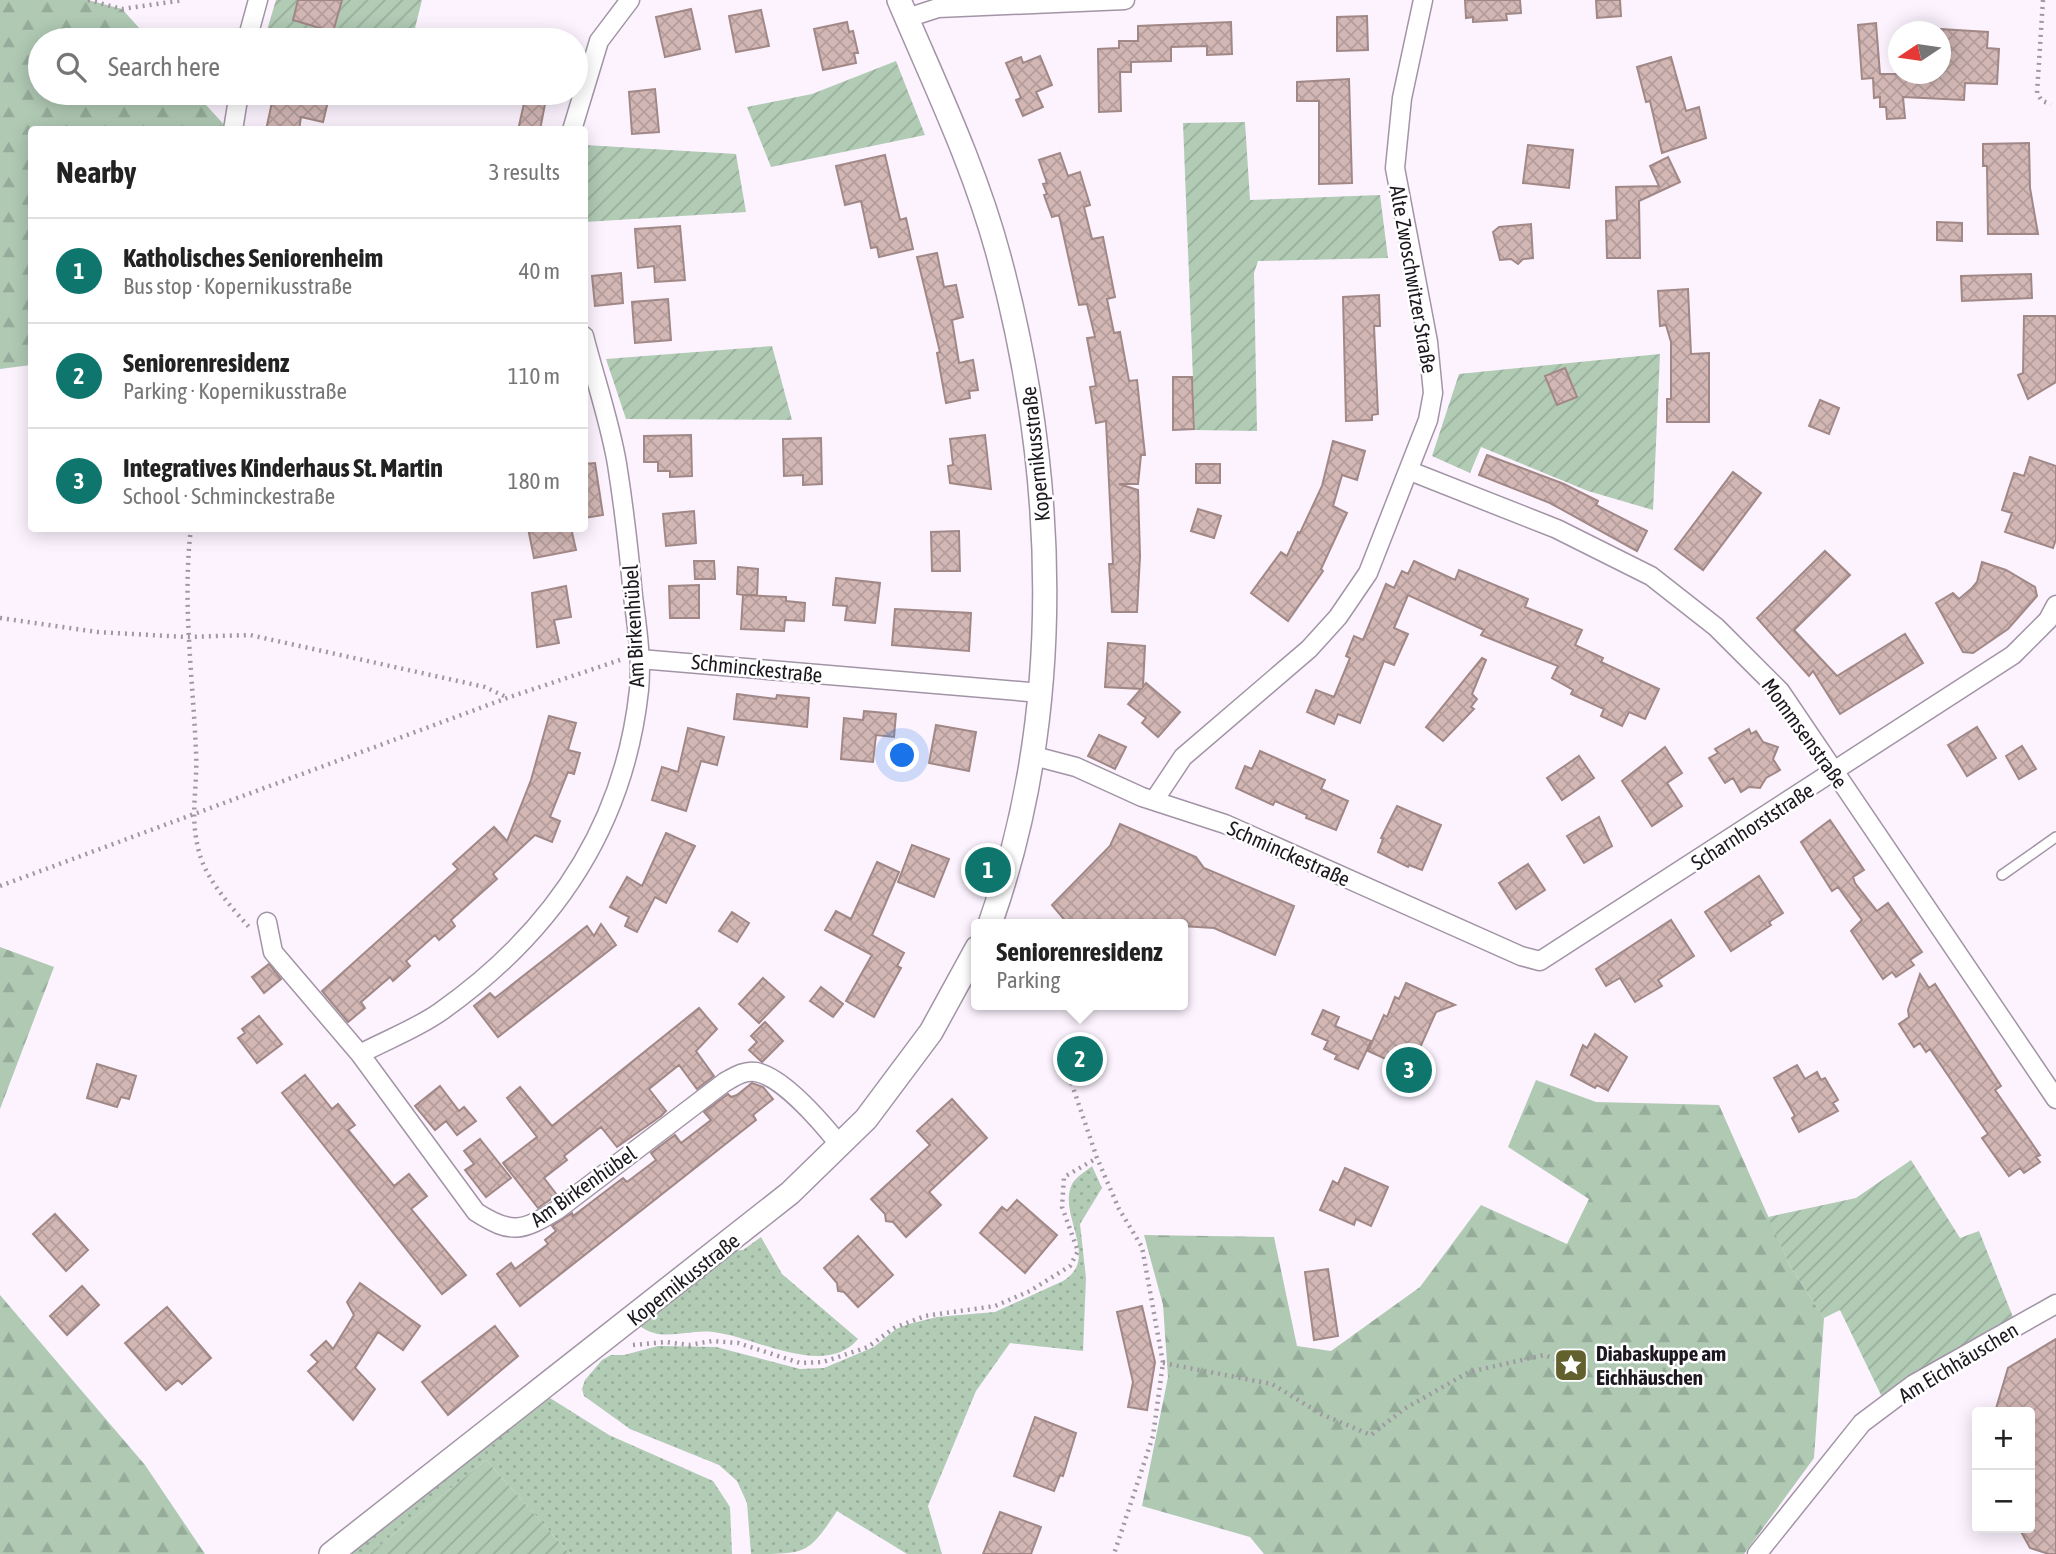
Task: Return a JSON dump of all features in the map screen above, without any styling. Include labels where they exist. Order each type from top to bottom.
[{"type":"street","points":[[250,28],[258,0]]},
{"type":"street","points":[[588,77],[599,41],[630,0]]},
{"type":"street","points":[[903,9],[1125,0]]},
{"type":"street","name":"Alte Zwoschwitzer Straße","points":[[1155,799],[1183,757],[1309,649],[1338,617],[1368,573],[1428,420],[1433,393],[1415,263],[1395,168],[1402,98],[1423,0]]},
{"type":"street","name":"Kopernikusstraße","points":[[903,9],[954,123],[999,255],[1030,391],[1041,479],[1044,644],[1034,756],[1011,861],[992,919]]},
{"type":"street","points":[[234,126],[237,105]]},
{"type":"street","points":[[573,126],[580,105]]},
{"type":"street","name":"Am Birkenhübel","points":[[360,1054],[438,1013],[513,954],[578,872],[604,826],[627,756],[639,690],[640,659],[617,462],[588,351]]},
{"type":"street","name":"Mommsenstraße","points":[[1410,471],[1557,529],[1651,576],[1716,627],[1780,691],[2056,1098]]},
{"type":"street","name":"Scharnhorststraße","points":[[1541,961],[1835,773],[2013,654],[2048,620],[2056,605]]},
{"type":"street","name":"Schminckestraße","points":[[640,659],[1041,693]]},
{"type":"street","name":"Schminckestraße","points":[[1034,756],[1076,767],[1142,797],[1155,799],[1225,824],[1521,956],[1541,961]]},
{"type":"street","name":"Am Birkenhübel","points":[[268,922],[273,952],[360,1054],[476,1212],[497,1225],[514,1229],[531,1225],[557,1210],[724,1082],[742,1072],[757,1072],[776,1082],[839,1144]]},
{"type":"street","name":"Kopernikusstraße","points":[[331,1554],[790,1193],[866,1119],[930,1032],[971,959]]},
{"type":"street","name":"Am Eichhäuschen","points":[[1757,1554],[1862,1423],[1914,1384],[2056,1304]]},
{"type":"lane","points":[[2002,875],[2056,837]]},
{"type":"path","points":[[88,0],[122,9],[184,0]]},
{"type":"path","points":[[2043,0],[2037,93],[2042,100],[2051,104]]},
{"type":"path","points":[[191,532],[187,614],[197,765],[192,814],[200,856],[228,904],[250,929],[268,922]]},
{"type":"path","points":[[0,618],[97,632],[190,637],[250,635],[485,687],[507,698]]},
{"type":"path","points":[[0,886],[614,660],[640,659]]},
{"type":"path","points":[[1067,1070],[1097,1158],[1119,1209],[1142,1247],[1163,1363],[1153,1436],[1114,1554]]},
{"type":"path","points":[[600,1344],[604,1347],[666,1342],[689,1345],[712,1341],[738,1343],[800,1363],[823,1362],[868,1347],[894,1328],[925,1316],[995,1306],[1030,1291],[1070,1266],[1078,1251],[1062,1207],[1064,1177],[1097,1158]]},
{"type":"path","points":[[1163,1363],[1272,1384],[1321,1414],[1371,1435],[1404,1409],[1469,1373],[1544,1355],[1571,1365]]},
{"type":"green space","points":[[0,0],[88,0],[122,9],[139,28],[28,28],[28,105],[206,105],[225,126],[28,126],[28,365],[0,369]]},
{"type":"green space","points":[[276,0],[422,0],[415,28],[268,28]]},
{"type":"green space","points":[[896,61],[925,135],[771,167],[747,107],[812,94]]},
{"type":"green space","points":[[1245,122],[1250,200],[1380,195],[1388,258],[1258,261],[1254,273],[1257,431],[1195,430],[1183,123]]},
{"type":"green space","points":[[588,145],[736,154],[746,212],[588,222]]},
{"type":"green space","points":[[772,346],[792,420],[626,419],[606,359]]},
{"type":"green space","points":[[1660,354],[1653,510],[1588,491],[1481,447],[1470,473],[1432,456],[1459,374]]},
{"type":"green space","points":[[0,947],[54,967],[0,1109]]},
{"type":"green space","points":[[1536,1080],[1596,1102],[1719,1105],[1790,1266],[1824,1318],[1814,1458],[1744,1554],[1264,1554],[1250,1537],[1142,1506],[1168,1377],[1163,1305],[1144,1235],[1274,1237],[1297,1346],[1331,1351],[1420,1287],[1481,1205],[1567,1244],[1589,1199],[1508,1147]]},
{"type":"green space","points":[[1911,1160],[1960,1238],[1979,1231],[2013,1317],[1908,1377],[1882,1397],[1840,1310],[1824,1318],[1790,1266],[1768,1217],[1856,1198]]},
{"type":"green space","points":[[1092,1166],[1102,1188],[1080,1224],[1086,1278],[1083,1351],[1010,1343],[976,1391],[928,1506],[942,1554],[907,1554],[837,1511],[819,1536],[804,1549],[796,1552],[751,1554],[747,1503],[737,1481],[719,1465],[630,1429],[584,1396],[582,1389],[585,1380],[602,1360],[611,1355],[624,1355],[658,1346],[716,1347],[800,1369],[824,1368],[874,1347],[896,1329],[909,1324],[937,1317],[995,1312],[1063,1281],[1074,1272],[1079,1248],[1069,1196],[1074,1181]]},
{"type":"green space","points":[[761,1237],[782,1274],[858,1339],[844,1350],[827,1355],[808,1355],[713,1332],[666,1335],[648,1331],[640,1326],[732,1251],[743,1250]]},
{"type":"green space","points":[[0,1295],[145,1465],[205,1554],[0,1554]]},
{"type":"green space","points":[[550,1398],[609,1435],[713,1481],[730,1507],[732,1554],[570,1554],[486,1460],[369,1554],[347,1554]]},
{"type":"green space","points":[[486,1460],[570,1554],[369,1554]]},
{"type":"building","points":[[298,0],[342,0],[334,28],[320,28],[293,20]]},
{"type":"building","points":[[1465,0],[1520,0],[1521,13],[1506,14],[1507,20],[1473,22],[1473,17],[1466,18]]},
{"type":"building","points":[[1596,0],[1620,0],[1621,16],[1597,18]]},
{"type":"building","points":[[691,9],[700,49],[665,57],[656,17]]},
{"type":"building","points":[[761,10],[769,46],[736,52],[729,16]]},
{"type":"building","points":[[1367,16],[1368,50],[1337,51],[1337,17]]},
{"type":"building","points":[[847,22],[849,32],[853,31],[858,53],[854,53],[856,63],[823,70],[814,29]]},
{"type":"building","points":[[1231,22],[1232,54],[1207,55],[1207,46],[1171,47],[1171,61],[1131,62],[1131,72],[1120,72],[1121,111],[1099,112],[1098,49],[1119,48],[1119,41],[1138,41],[1138,26]]},
{"type":"building","points":[[1876,23],[1880,74],[1888,74],[1888,84],[1951,84],[1951,30],[1988,32],[1987,48],[1999,49],[1997,84],[1965,83],[1964,100],[1903,97],[1905,118],[1887,119],[1886,107],[1880,107],[1880,97],[1874,98],[1873,78],[1862,79],[1858,25]]},
{"type":"building","points":[[1040,56],[1052,85],[1036,92],[1043,107],[1023,116],[1016,100],[1021,98],[1006,63],[1021,57],[1023,63]]},
{"type":"building","points":[[1671,57],[1686,111],[1699,107],[1706,138],[1662,153],[1650,101],[1646,102],[1637,67]]},
{"type":"building","points":[[1349,79],[1352,183],[1319,184],[1319,101],[1297,101],[1297,82]]},
{"type":"building","points":[[655,89],[659,132],[632,134],[629,92]]},
{"type":"building","points":[[271,105],[327,105],[323,122],[301,117],[300,126],[267,126]]},
{"type":"building","points":[[524,105],[545,105],[541,126],[519,126]]},
{"type":"building","points":[[2029,143],[2030,188],[2038,234],[1988,234],[1987,166],[1983,166],[1983,144]]},
{"type":"building","points":[[1528,145],[1573,150],[1569,188],[1523,183]]},
{"type":"building","points":[[1060,153],[1068,176],[1080,172],[1090,205],[1084,207],[1092,239],[1103,237],[1115,297],[1107,299],[1114,333],[1120,332],[1129,381],[1137,380],[1145,455],[1141,455],[1138,484],[1119,484],[1138,490],[1140,556],[1137,612],[1112,612],[1109,564],[1113,564],[1106,421],[1096,423],[1090,387],[1096,386],[1087,338],[1095,337],[1087,304],[1079,305],[1059,215],[1052,217],[1044,195],[1047,194],[1043,184],[1047,183],[1039,160]]},
{"type":"building","points":[[885,155],[900,220],[906,218],[913,249],[879,257],[877,247],[871,248],[861,201],[845,205],[836,166]]},
{"type":"building","points":[[1668,157],[1680,182],[1639,201],[1640,258],[1607,258],[1606,221],[1617,220],[1616,187],[1659,186],[1650,166]]},
{"type":"building","points":[[1937,222],[1962,223],[1962,241],[1937,240]]},
{"type":"building","points":[[1531,224],[1533,258],[1523,259],[1518,264],[1511,259],[1500,260],[1493,232],[1499,227]]},
{"type":"building","points":[[680,226],[685,280],[655,282],[654,266],[638,268],[635,229]]},
{"type":"building","points":[[937,253],[944,287],[956,285],[963,317],[952,320],[959,363],[973,360],[978,390],[969,391],[970,398],[946,403],[937,353],[940,352],[917,257]]},
{"type":"building","points":[[621,273],[623,303],[595,306],[592,276]]},
{"type":"building","points":[[2031,274],[2032,298],[1962,301],[1961,276]]},
{"type":"building","points":[[1688,289],[1691,354],[1709,353],[1709,422],[1667,422],[1667,399],[1671,399],[1671,342],[1666,325],[1660,326],[1658,291]]},
{"type":"building","points":[[1379,295],[1380,326],[1374,326],[1378,414],[1372,415],[1372,420],[1346,421],[1343,297]]},
{"type":"building","points":[[668,299],[671,340],[635,343],[632,302]]},
{"type":"building","points":[[2024,316],[2056,316],[2056,382],[2028,399],[2018,375],[2023,373]]},
{"type":"building","points":[[1565,368],[1577,397],[1557,405],[1545,376]]},
{"type":"building","points":[[1173,377],[1192,377],[1194,429],[1173,430]]},
{"type":"building","points":[[1820,400],[1839,408],[1829,434],[1809,426]]},
{"type":"building","points":[[691,435],[692,476],[670,477],[670,471],[658,471],[658,462],[644,462],[644,436]]},
{"type":"building","points":[[985,435],[991,489],[950,483],[948,466],[953,465],[950,439]]},
{"type":"building","points":[[821,438],[822,484],[803,485],[803,475],[784,476],[783,439]]},
{"type":"building","points":[[1333,441],[1365,451],[1357,480],[1342,475],[1333,506],[1347,513],[1321,569],[1323,571],[1288,621],[1251,593],[1281,552],[1287,556],[1298,532],[1300,533],[1322,486]]},
{"type":"building","points":[[1487,455],[1564,484],[1598,501],[1596,505],[1647,531],[1637,551],[1550,503],[1479,475]]},
{"type":"building","points":[[2030,457],[2056,466],[2056,539],[2053,548],[2005,532],[2012,513],[2002,510],[2014,473],[2024,476]]},
{"type":"building","points":[[595,463],[603,515],[588,517],[588,464]]},
{"type":"building","points":[[1196,464],[1220,464],[1220,483],[1196,483]]},
{"type":"building","points":[[1733,472],[1761,493],[1703,570],[1675,549]]},
{"type":"building","points":[[1198,509],[1221,516],[1214,538],[1191,531]]},
{"type":"building","points":[[694,511],[696,543],[666,546],[663,514]]},
{"type":"building","points":[[959,531],[960,571],[932,571],[931,532]]},
{"type":"building","points":[[529,532],[572,532],[576,550],[534,558]]},
{"type":"building","points":[[1825,551],[1850,575],[1794,630],[1837,676],[1905,634],[1923,663],[1840,714],[1813,671],[1809,676],[1757,618]]},
{"type":"building","points":[[694,561],[714,561],[715,579],[695,579]]},
{"type":"building","points":[[1414,561],[1455,580],[1459,570],[1528,599],[1525,607],[1582,630],[1575,645],[1603,658],[1601,662],[1659,689],[1645,719],[1629,712],[1622,726],[1601,716],[1604,709],[1571,694],[1573,690],[1552,678],[1558,666],[1481,635],[1484,630],[1408,595],[1394,628],[1408,634],[1394,665],[1384,661],[1360,723],[1338,714],[1334,724],[1307,712],[1316,690],[1334,697],[1350,658],[1346,656],[1354,636],[1363,640],[1386,584],[1394,588],[1402,571],[1408,574]]},
{"type":"building","points":[[1982,562],[2006,570],[2035,587],[2037,596],[2008,629],[1973,653],[1963,652],[1936,603],[1953,593],[1959,599],[1972,588],[1977,582]]},
{"type":"building","points":[[738,567],[758,569],[757,595],[737,594]]},
{"type":"building","points":[[836,578],[880,583],[875,623],[845,620],[847,606],[833,605]]},
{"type":"building","points":[[699,585],[699,618],[670,618],[669,586]]},
{"type":"building","points":[[566,586],[571,617],[554,620],[559,643],[537,647],[532,593]]},
{"type":"building","points":[[743,595],[786,597],[786,601],[805,603],[804,621],[785,620],[784,631],[741,629]]},
{"type":"building","points":[[895,609],[971,613],[969,651],[892,645]]},
{"type":"building","points":[[1108,643],[1145,646],[1143,687],[1146,683],[1180,712],[1158,737],[1142,723],[1146,718],[1128,704],[1141,689],[1105,687]]},
{"type":"building","points":[[1482,658],[1486,660],[1472,694],[1477,699],[1471,707],[1474,709],[1443,741],[1426,727]]},
{"type":"building","points":[[737,694],[776,699],[777,695],[809,698],[807,727],[734,719]]},
{"type":"building","points":[[864,711],[896,714],[894,737],[876,735],[873,762],[841,759],[844,718],[863,720]]},
{"type":"building","points":[[549,716],[576,723],[568,750],[580,753],[574,774],[568,772],[550,817],[560,821],[552,842],[535,835],[493,874],[497,879],[451,920],[455,926],[439,940],[435,935],[406,961],[410,966],[393,981],[390,977],[361,1002],[365,1008],[348,1022],[322,991],[458,869],[453,864],[494,827],[507,841],[531,780]]},
{"type":"building","points":[[936,725],[976,732],[969,771],[929,763]]},
{"type":"building","points":[[1977,727],[1996,758],[1967,776],[1948,745]]},
{"type":"building","points":[[688,728],[724,737],[717,765],[701,761],[686,811],[652,800],[662,767],[678,772]]},
{"type":"building","points":[[1749,729],[1751,734],[1756,731],[1763,742],[1778,747],[1773,759],[1780,770],[1766,778],[1760,788],[1749,787],[1741,792],[1733,778],[1725,783],[1709,758],[1718,753],[1715,749]]},
{"type":"building","points":[[1099,735],[1126,747],[1115,769],[1088,756]]},
{"type":"building","points":[[2022,746],[2036,769],[2019,779],[2006,756]]},
{"type":"building","points":[[1665,747],[1682,773],[1667,783],[1682,806],[1652,826],[1622,781]]},
{"type":"building","points":[[1260,751],[1325,780],[1321,789],[1348,801],[1336,830],[1275,801],[1273,805],[1236,788],[1245,766],[1252,769]]},
{"type":"building","points":[[1579,756],[1594,778],[1562,800],[1547,778]]},
{"type":"building","points":[[1397,806],[1441,825],[1422,870],[1409,865],[1408,867],[1378,852],[1383,839],[1381,838]]},
{"type":"building","points":[[1599,817],[1612,846],[1584,863],[1567,836]]},
{"type":"building","points":[[1830,820],[1864,870],[1853,877],[1855,883],[1877,911],[1888,903],[1922,952],[1910,960],[1914,965],[1896,977],[1892,972],[1883,979],[1851,931],[1862,920],[1838,887],[1832,891],[1801,842]]},
{"type":"building","points":[[1120,824],[1196,857],[1204,868],[1294,906],[1275,955],[1214,928],[1188,926],[1188,919],[1064,919],[1052,905],[1110,846]]},
{"type":"building","points":[[666,833],[695,846],[666,903],[655,897],[637,932],[625,926],[629,917],[610,907],[627,877],[642,886]]},
{"type":"building","points":[[912,845],[949,859],[934,897],[898,882]]},
{"type":"building","points":[[877,862],[899,872],[872,935],[904,953],[897,966],[901,968],[874,1017],[846,1001],[872,955],[825,930],[836,911],[851,919]]},
{"type":"building","points":[[1528,864],[1545,890],[1516,909],[1499,883]]},
{"type":"building","points":[[1759,876],[1783,913],[1769,922],[1771,925],[1731,951],[1705,912]]},
{"type":"building","points":[[732,912],[749,923],[737,942],[719,931]]},
{"type":"building","points":[[1671,920],[1694,956],[1658,980],[1662,986],[1635,1002],[1620,978],[1606,986],[1596,969]]},
{"type":"building","points":[[601,924],[616,945],[498,1037],[474,1006],[490,993],[495,998],[587,926],[594,936]]},
{"type":"building","points":[[269,964],[281,979],[264,993],[252,977]]},
{"type":"building","points":[[1920,974],[1929,988],[1935,984],[2001,1086],[1995,1090],[2040,1155],[2036,1157],[2040,1162],[2024,1173],[2020,1168],[2009,1176],[1982,1138],[1988,1134],[1930,1049],[1926,1052],[1920,1043],[1914,1047],[1899,1024],[1909,1017],[1908,1010]]},
{"type":"building","points":[[763,978],[784,997],[759,1023],[739,1004]]},
{"type":"building","points":[[1406,983],[1455,1005],[1436,1012],[1410,1070],[1368,1051],[1384,1015],[1387,1017],[1395,997],[1399,999]]},
{"type":"building","points":[[821,987],[843,1004],[833,1017],[810,1001]]},
{"type":"building","points":[[699,1008],[717,1029],[696,1051],[714,1076],[697,1089],[679,1065],[649,1089],[666,1111],[617,1147],[601,1127],[564,1156],[567,1160],[544,1178],[557,1195],[538,1208],[503,1163],[537,1137],[507,1098],[520,1087],[552,1126]]},
{"type":"building","points":[[1323,1010],[1339,1017],[1335,1026],[1371,1041],[1358,1069],[1335,1059],[1337,1055],[1324,1049],[1328,1041],[1312,1034]]},
{"type":"building","points":[[259,1016],[282,1044],[257,1063],[238,1038],[245,1033],[242,1029]]},
{"type":"building","points":[[765,1022],[783,1041],[762,1062],[749,1050],[757,1042],[751,1036]]},
{"type":"building","points":[[1595,1034],[1627,1057],[1608,1091],[1597,1085],[1595,1088],[1571,1075],[1583,1045],[1587,1048]]},
{"type":"building","points":[[97,1064],[136,1076],[129,1099],[121,1097],[117,1107],[87,1098]]},
{"type":"building","points":[[1797,1065],[1805,1079],[1817,1072],[1821,1080],[1825,1078],[1838,1100],[1833,1103],[1838,1111],[1799,1132],[1792,1118],[1795,1116],[1774,1078]]},
{"type":"building","points":[[305,1075],[332,1109],[338,1104],[355,1125],[348,1130],[394,1186],[409,1174],[427,1196],[411,1209],[466,1275],[442,1294],[282,1093]]},
{"type":"building","points":[[752,1083],[763,1087],[773,1099],[753,1115],[756,1120],[520,1306],[497,1274],[511,1263],[515,1269],[548,1244],[545,1240],[556,1231],[552,1226],[572,1213],[573,1216],[623,1178],[627,1182],[656,1160],[651,1153],[675,1135],[681,1143],[711,1120],[704,1112],[728,1094],[731,1097],[737,1095]]},
{"type":"building","points":[[440,1086],[459,1111],[464,1107],[476,1121],[457,1135],[446,1121],[435,1130],[415,1106]]},
{"type":"building","points":[[952,1099],[987,1138],[929,1192],[941,1205],[906,1237],[893,1222],[886,1221],[885,1214],[871,1199],[930,1145],[917,1131]]},
{"type":"building","points":[[480,1139],[511,1178],[486,1197],[465,1170],[474,1164],[464,1151]]},
{"type":"building","points":[[1345,1168],[1388,1187],[1371,1226],[1356,1219],[1354,1225],[1320,1210],[1333,1181],[1338,1184]]},
{"type":"building","points":[[1017,1200],[1057,1235],[1025,1273],[980,1233],[1002,1207],[1007,1211]]},
{"type":"building","points":[[55,1214],[88,1250],[66,1271],[33,1234]]},
{"type":"building","points":[[858,1236],[893,1275],[858,1307],[844,1292],[838,1291],[837,1283],[824,1268]]},
{"type":"building","points":[[1328,1269],[1338,1336],[1314,1340],[1305,1272]]},
{"type":"building","points":[[360,1283],[420,1326],[403,1350],[378,1332],[355,1368],[375,1389],[353,1420],[308,1371],[318,1362],[311,1355],[326,1341],[333,1349],[354,1315],[347,1302]]},
{"type":"building","points":[[82,1286],[99,1305],[67,1335],[50,1316]]},
{"type":"building","points":[[1142,1306],[1155,1362],[1147,1410],[1128,1407],[1133,1382],[1117,1312]]},
{"type":"building","points":[[167,1307],[211,1358],[182,1384],[178,1380],[166,1390],[125,1343]]},
{"type":"building","points":[[495,1326],[518,1356],[448,1415],[422,1382]]},
{"type":"building","points":[[2056,1339],[2056,1554],[2030,1548],[2022,1533],[2035,1533],[2035,1407],[1996,1407],[2008,1368]]},
{"type":"building","points":[[1035,1417],[1076,1433],[1063,1476],[1060,1475],[1054,1491],[1014,1476]]},
{"type":"building","points":[[1000,1512],[1041,1527],[1031,1554],[983,1554]]},
{"type":"place","name":"Katholisches Seniorenheim","points":[[988,870]]},
{"type":"place","name":"Seniorenresidenz","points":[[1080,1059]]},
{"type":"place","name":"Integratives Kinderhaus St. Martin","points":[[1409,1070]]},
{"type":"place","name":"Diabaskuppe am Eichhäuschen","points":[[1571,1365]]}]
